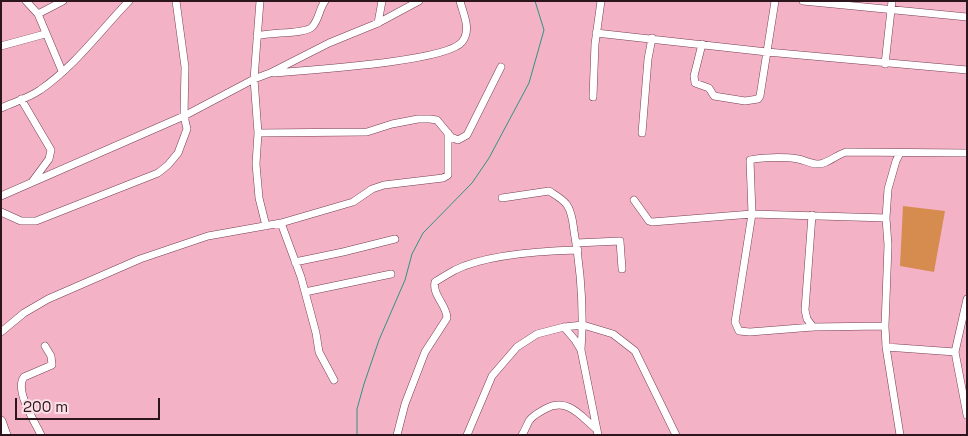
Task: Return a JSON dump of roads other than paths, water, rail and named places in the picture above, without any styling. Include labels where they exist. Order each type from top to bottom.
[{"type":"main road","points":[[1,421],[6,435]]},
{"type":"street","points":[[26,1],[38,14],[62,71]]},
{"type":"street","points":[[38,14],[63,1]]},
{"type":"street","points":[[1,108],[38,92],[89,46],[129,1]]},
{"type":"street","points":[[1,212],[21,221],[36,220],[158,173],[178,153],[188,129],[184,116],[185,67],[176,1]]},
{"type":"street","points":[[260,1],[254,79],[258,134],[258,184],[266,226]]},
{"type":"street","points":[[257,36],[274,32],[308,30],[313,26],[325,1]]},
{"type":"street","points":[[378,23],[382,1]]},
{"type":"street","points":[[1,196],[184,116],[254,79],[270,74],[330,43],[378,23],[419,1]]},
{"type":"street","points":[[270,74],[408,59],[454,48],[463,41],[467,30],[460,1]]},
{"type":"street","points":[[594,97],[596,33],[601,1]]},
{"type":"street","points":[[702,44],[694,76],[695,83],[708,88],[714,96],[744,100],[758,99],[775,1]]},
{"type":"street","points":[[803,1],[967,18]]},
{"type":"street","points":[[885,64],[892,1]]},
{"type":"street","points":[[596,33],[885,64],[967,70]]},
{"type":"street","points":[[1,46],[46,34]]},
{"type":"street","points":[[642,133],[648,59],[652,38]]},
{"type":"street","points":[[258,134],[367,132],[392,124],[418,119],[430,119],[437,120],[448,133],[458,140],[467,135],[501,67]]},
{"type":"street","points":[[21,99],[51,150],[49,159],[31,184]]},
{"type":"street","points":[[1,332],[24,313],[48,299],[140,259],[208,236],[281,223],[353,202],[372,189],[384,185],[443,178],[448,175],[448,133]]},
{"type":"street","points":[[885,326],[739,331],[735,322],[752,214],[750,163],[752,159],[787,158],[824,164],[838,154],[846,152],[967,153]]},
{"type":"street","points":[[889,153],[896,162]]},
{"type":"street","points":[[900,153],[888,189],[885,326],[886,347],[900,435]]},
{"type":"street","points":[[502,198],[549,191],[567,205],[571,214],[577,246],[583,325],[581,350],[596,432]]},
{"type":"street","points":[[634,200],[649,221],[652,222],[752,214],[886,218]]},
{"type":"street","points":[[812,215],[805,310],[813,327]]},
{"type":"street","points":[[281,223],[305,292],[320,352],[334,380]]},
{"type":"street","points":[[295,262],[395,239]]},
{"type":"street","points":[[397,435],[405,404],[425,352],[448,318],[446,310],[434,289],[434,282],[456,270],[503,257],[620,240],[622,270]]},
{"type":"street","points":[[305,292],[391,274]]},
{"type":"street","points":[[967,299],[955,352],[967,415]]},
{"type":"street","points":[[467,435],[492,376],[523,342],[537,334],[564,326],[583,325],[613,334],[635,351],[676,435]]},
{"type":"street","points":[[564,326],[576,340],[581,350]]},
{"type":"street","points":[[957,342],[967,342]]},
{"type":"street","points":[[42,435],[20,386],[21,380],[24,377],[52,365],[51,356],[45,346]]},
{"type":"street","points":[[886,347],[955,352]]},
{"type":"street","points":[[522,435],[533,417],[549,407],[559,405],[569,406],[596,432]]},
{"type":"waterway","points":[[357,435],[357,409],[364,384],[379,340],[405,280],[412,254],[423,233],[472,183],[489,158],[529,83],[544,30],[535,1]]}]
